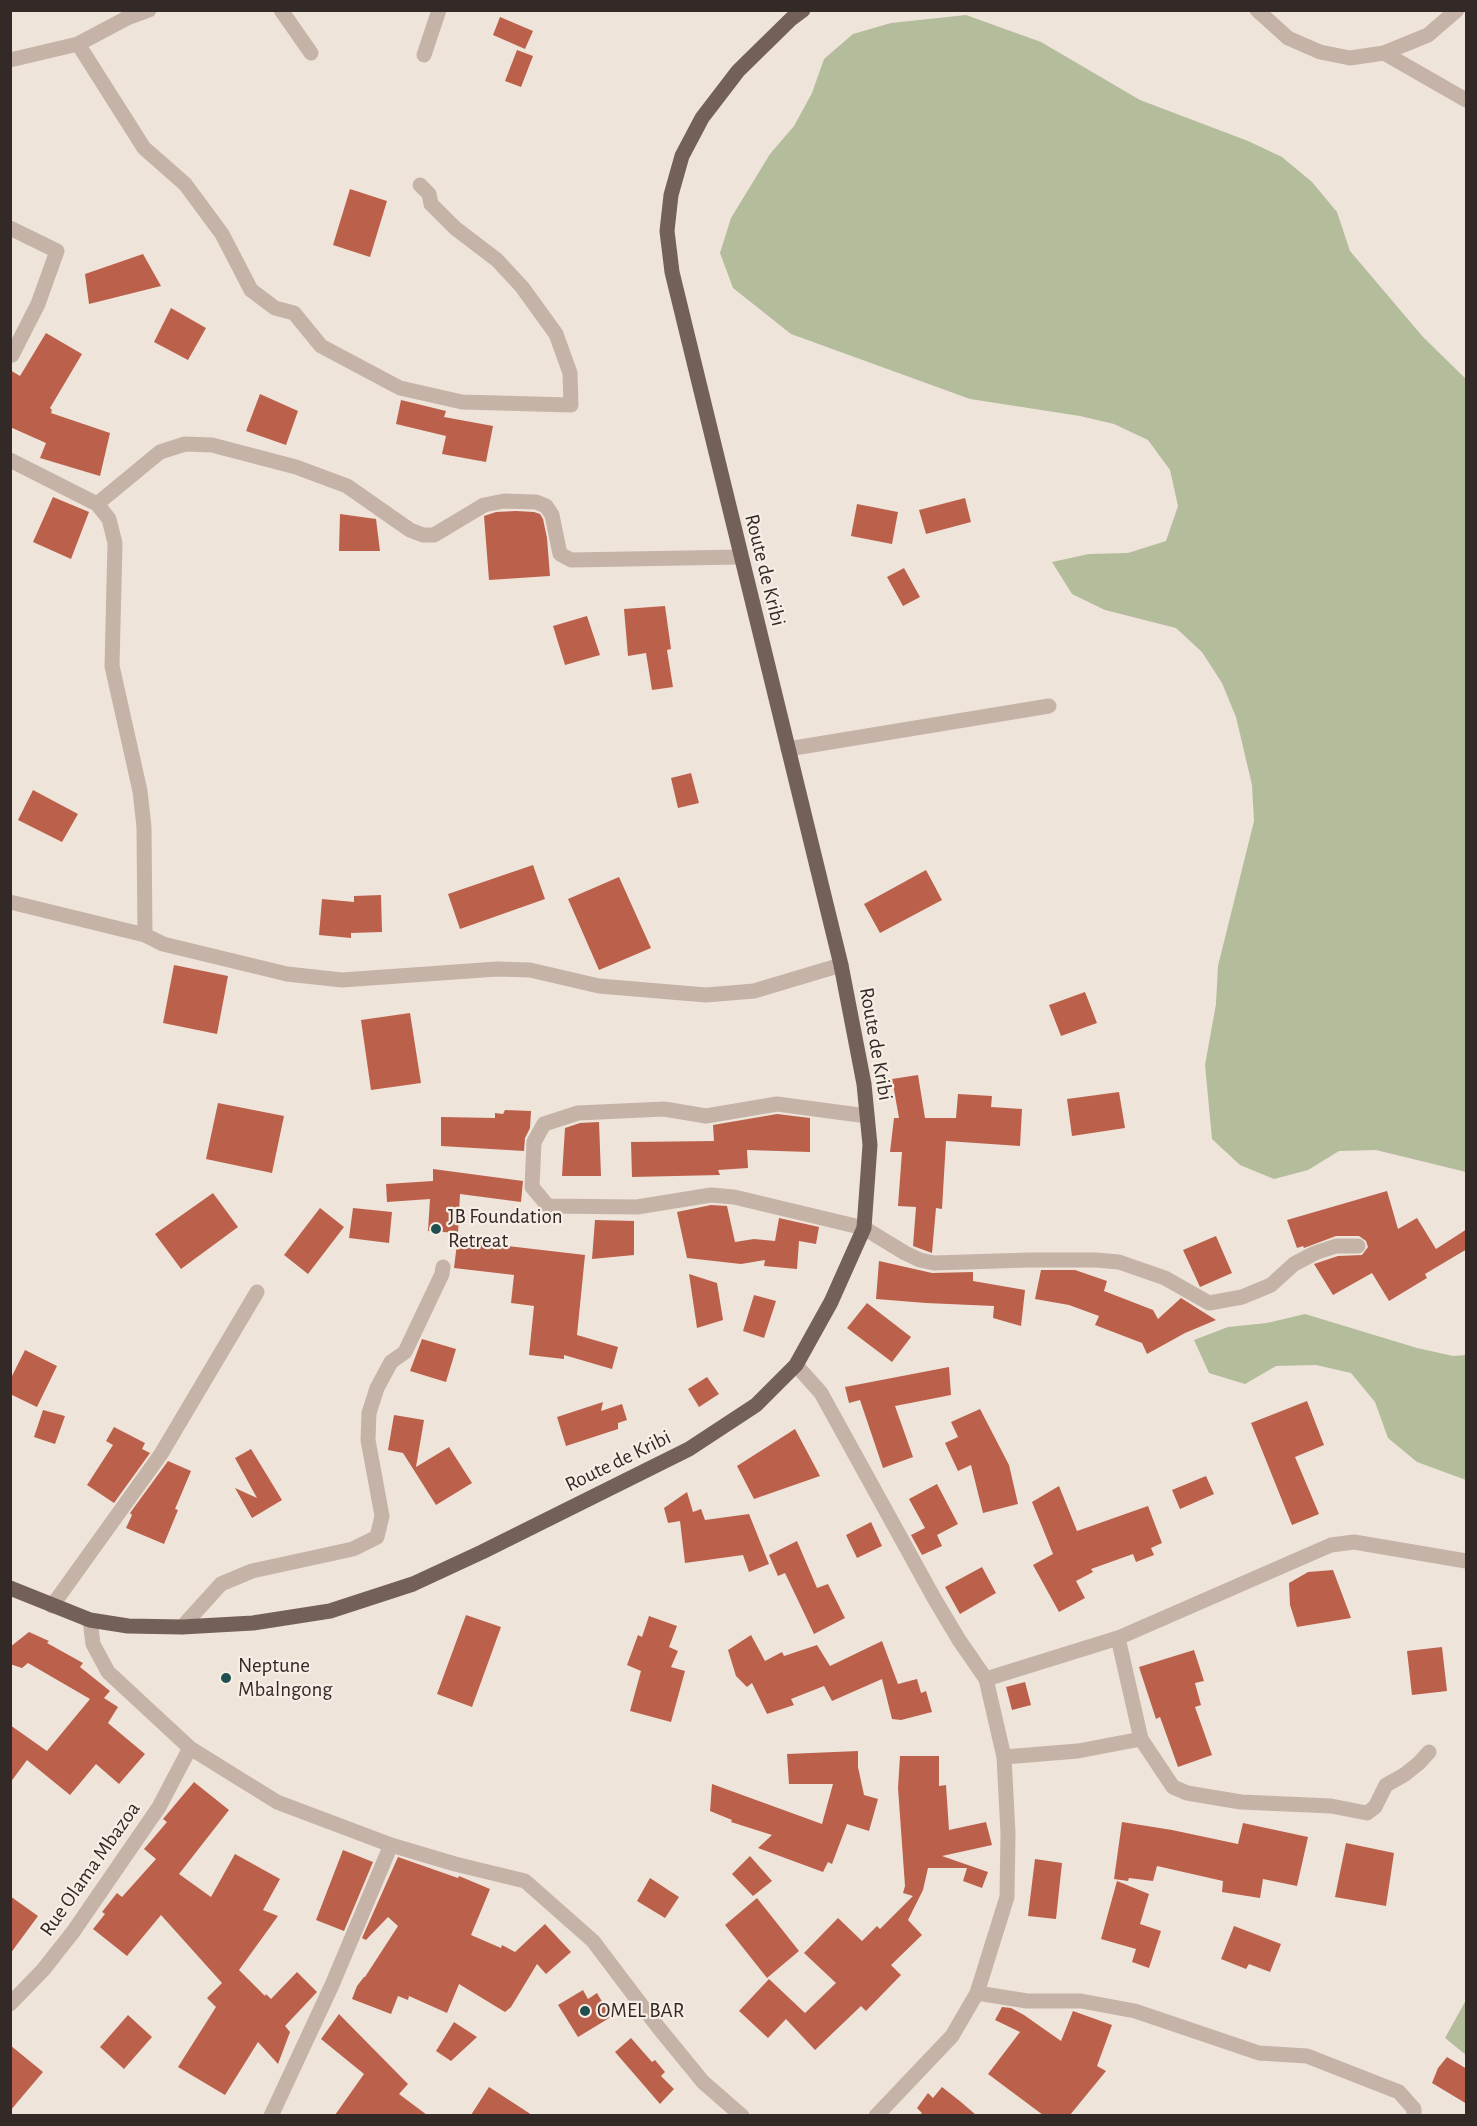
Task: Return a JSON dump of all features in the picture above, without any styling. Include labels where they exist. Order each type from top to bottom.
[{"type":"main road","name":"Route de Kribi","points":[[10,1588],[90,1620],[128,1626],[182,1627],[253,1623],[330,1611],[413,1584],[689,1449],[756,1405],[796,1365],[831,1302],[864,1228],[870,1145],[864,1084],[841,965],[672,272],[667,231],[671,195],[682,156],[702,118],[738,71],[803,10]]},
{"type":"street","points":[[10,60],[78,44],[127,18],[149,10]]},
{"type":"street","points":[[281,10],[310,53]]},
{"type":"street","points":[[424,55],[439,10]]},
{"type":"street","points":[[1257,10],[1288,38],[1320,52],[1350,58],[1384,53],[1428,35],[1457,10]]},
{"type":"street","points":[[78,44],[144,148],[185,184],[222,234],[251,290],[275,308],[294,313],[321,346],[400,388],[462,402],[571,405],[570,373],[556,334],[522,287],[497,260],[455,228],[431,204],[429,194],[420,185]]},
{"type":"street","points":[[1384,53],[1467,100]]},
{"type":"street","points":[[10,228],[57,251],[38,304],[12,355]]},
{"type":"street","points":[[97,504],[160,452],[185,444],[212,445],[296,467],[347,486],[410,530],[423,536],[434,535],[484,505],[504,501],[536,502],[546,506],[552,515],[560,554],[571,560],[740,557]]},
{"type":"street","points":[[10,460],[97,504],[109,519],[115,543],[112,666],[140,791],[144,827],[145,935]]},
{"type":"street","points":[[788,749],[1049,706]]},
{"type":"street","points":[[10,902],[145,935],[164,944],[287,974],[342,980],[497,969],[530,970],[599,986],[706,995],[754,992],[841,965]]},
{"type":"street","points":[[867,1116],[777,1104],[706,1116],[663,1109],[579,1113],[544,1124],[534,1142],[532,1187],[548,1206],[637,1207],[711,1195],[734,1197],[864,1228],[905,1253],[934,1263],[1029,1260],[1119,1262],[1165,1278],[1209,1303],[1242,1297],[1271,1285],[1294,1263],[1315,1253],[1336,1246],[1358,1246]]},
{"type":"street","points":[[182,1627],[221,1584],[252,1571],[353,1549],[377,1538],[382,1516],[368,1440],[369,1413],[377,1388],[391,1362],[405,1352],[444,1267]]},
{"type":"street","points":[[52,1606],[161,1454],[257,1292]]},
{"type":"street","points":[[796,1365],[821,1393],[934,1598],[986,1679],[1004,1757],[1008,1833],[1007,1897],[977,1993],[952,2036],[876,2115]]},
{"type":"street","points":[[986,1679],[1118,1638],[1331,1545],[1354,1542],[1467,1562]]},
{"type":"street","points":[[90,1620],[93,1644],[108,1672],[190,1748],[277,1802],[391,1845],[454,1864],[525,1881],[593,1941],[724,2110],[742,2115]]},
{"type":"street","points":[[1118,1638],[1141,1738],[1173,1787],[1187,1793],[1241,1802],[1331,1806],[1366,1813],[1375,1807],[1386,1785],[1404,1775],[1429,1752]]},
{"type":"street","points":[[1004,1757],[1078,1751],[1141,1738]]},
{"type":"street","name":"Rue Olama Mbazoa","points":[[10,2004],[43,1970],[73,1932],[159,1807],[190,1748]]},
{"type":"street","points":[[271,2115],[332,1985],[391,1845]]},
{"type":"street","points":[[977,1993],[1027,2001],[1081,2001],[1135,2011],[1259,2053],[1307,2056],[1399,2092],[1414,2109],[1414,2115]]},
{"type":"green space","points":[[966,15],[1041,42],[1140,100],[1248,141],[1282,157],[1312,182],[1337,212],[1350,251],[1423,337],[1466,379],[1466,1172],[1376,1150],[1339,1151],[1308,1170],[1274,1179],[1240,1165],[1212,1139],[1205,1065],[1216,1004],[1218,966],[1254,821],[1252,785],[1236,717],[1222,683],[1202,652],[1176,628],[1105,610],[1072,594],[1052,562],[1089,554],[1128,553],[1166,541],[1178,506],[1170,470],[1148,440],[1114,424],[1080,416],[970,399],[791,334],[733,288],[720,253],[731,218],[770,154],[794,126],[812,93],[824,59],[853,34],[891,23]]},
{"type":"green space","points":[[1305,1314],[1417,1348],[1453,1356],[1466,1355],[1466,1480],[1417,1462],[1388,1438],[1375,1402],[1351,1373],[1316,1365],[1276,1366],[1245,1384],[1209,1373],[1194,1340],[1228,1327],[1267,1323]]},
{"type":"green space","points":[[1466,2000],[1466,2055],[1445,2038]]},
{"type":"building","points":[[500,17],[533,31],[525,49],[493,35]]},
{"type":"building","points":[[517,50],[533,56],[521,87],[505,81]]},
{"type":"building","points":[[350,189],[387,201],[370,257],[333,245]]},
{"type":"building","points":[[143,254],[161,286],[89,304],[85,274]]},
{"type":"building","points":[[171,308],[206,328],[188,360],[154,342]]},
{"type":"building","points":[[46,333],[82,354],[50,408],[51,413],[110,433],[100,476],[40,458],[46,443],[10,427],[10,370],[20,376]]},
{"type":"building","points":[[260,394],[298,411],[286,445],[246,431]]},
{"type":"building","points":[[401,400],[446,411],[444,417],[493,426],[486,462],[442,454],[446,436],[396,424]]},
{"type":"building","points":[[53,497],[89,512],[71,559],[33,542]]},
{"type":"building","points":[[965,498],[971,522],[926,534],[919,510]]},
{"type":"building","points":[[857,504],[898,512],[892,544],[851,536]]},
{"type":"building","points":[[496,512],[534,512],[540,514],[543,519],[550,576],[489,580],[484,516]]},
{"type":"building","points":[[340,514],[376,519],[380,551],[339,551]]},
{"type":"building","points":[[904,568],[920,597],[903,606],[887,577]]},
{"type":"building","points":[[665,606],[671,649],[667,650],[673,687],[652,690],[646,653],[628,656],[624,609]]},
{"type":"building","points":[[587,616],[600,655],[565,665],[553,626]]},
{"type":"building","points":[[691,773],[699,803],[678,808],[671,778]]},
{"type":"building","points":[[33,790],[78,814],[62,842],[18,820]]},
{"type":"building","points":[[533,865],[545,899],[460,929],[448,894]]},
{"type":"building","points":[[926,870],[942,900],[880,933],[864,904]]},
{"type":"building","points":[[619,877],[651,948],[599,970],[568,899]]},
{"type":"building","points":[[381,895],[382,932],[351,933],[351,938],[319,935],[322,899],[354,902],[354,896]]},
{"type":"building","points":[[174,965],[228,976],[217,1034],[163,1023]]},
{"type":"building","points":[[1085,992],[1097,1023],[1061,1036],[1049,1005]]},
{"type":"building","points":[[410,1013],[421,1083],[371,1090],[361,1020]]},
{"type":"building","points":[[918,1075],[925,1118],[956,1118],[958,1094],[992,1096],[991,1107],[1022,1109],[1020,1146],[946,1141],[942,1209],[936,1208],[932,1253],[913,1246],[916,1207],[898,1206],[902,1152],[890,1152],[894,1118],[899,1118],[892,1079]]},
{"type":"building","points":[[1119,1092],[1125,1128],[1072,1136],[1067,1099]]},
{"type":"building","points":[[218,1103],[284,1116],[272,1173],[206,1159]]},
{"type":"building","points":[[505,1110],[531,1111],[530,1128],[525,1138],[524,1151],[441,1146],[441,1117],[495,1118],[495,1113],[503,1114]]},
{"type":"building","points":[[777,1114],[810,1118],[810,1152],[747,1150],[748,1168],[718,1170],[720,1175],[632,1177],[631,1142],[714,1141],[713,1125]]},
{"type":"building","points":[[599,1122],[601,1176],[562,1176],[565,1128],[580,1123]]},
{"type":"building","points":[[433,1169],[523,1181],[521,1202],[460,1194],[458,1233],[428,1231],[430,1199],[387,1202],[386,1184],[433,1181]]},
{"type":"building","points":[[1387,1191],[1398,1229],[1417,1218],[1436,1249],[1467,1229],[1467,1249],[1425,1274],[1427,1278],[1389,1301],[1372,1273],[1333,1295],[1314,1264],[1338,1256],[1362,1255],[1368,1247],[1366,1241],[1359,1236],[1336,1236],[1304,1248],[1303,1246],[1297,1248],[1287,1220]]},
{"type":"building","points":[[213,1193],[238,1227],[181,1269],[155,1234]]},
{"type":"building","points":[[711,1205],[727,1206],[735,1242],[754,1239],[775,1241],[779,1218],[819,1227],[816,1244],[799,1241],[797,1269],[764,1266],[765,1260],[741,1264],[687,1258],[677,1212]]},
{"type":"building","points":[[320,1208],[344,1227],[308,1274],[284,1255]]},
{"type":"building","points":[[353,1208],[392,1212],[389,1243],[349,1238]]},
{"type":"building","points":[[595,1220],[634,1221],[634,1255],[592,1259]]},
{"type":"building","points":[[458,1235],[500,1240],[499,1245],[585,1255],[577,1335],[618,1347],[612,1369],[564,1355],[564,1359],[529,1355],[534,1306],[511,1303],[514,1275],[454,1268]]},
{"type":"building","points":[[1216,1236],[1232,1273],[1200,1287],[1183,1250]]},
{"type":"building","points":[[879,1261],[932,1273],[973,1272],[973,1281],[1025,1290],[1021,1326],[993,1318],[994,1306],[876,1299]]},
{"type":"building","points":[[1041,1270],[1075,1270],[1107,1281],[1104,1291],[1153,1310],[1158,1319],[1181,1298],[1216,1320],[1185,1333],[1147,1354],[1142,1343],[1095,1325],[1099,1316],[1069,1305],[1035,1299]]},
{"type":"building","points":[[689,1274],[717,1283],[723,1320],[697,1328]]},
{"type":"building","points":[[754,1295],[776,1301],[764,1338],[743,1331]]},
{"type":"building","points":[[867,1303],[911,1337],[892,1362],[847,1328]]},
{"type":"building","points":[[422,1339],[456,1349],[446,1382],[410,1371]]},
{"type":"building","points":[[25,1350],[57,1366],[37,1407],[10,1394],[10,1380]]},
{"type":"building","points":[[949,1367],[951,1395],[895,1406],[913,1457],[883,1468],[860,1400],[849,1403],[845,1387]]},
{"type":"building","points":[[707,1377],[719,1394],[699,1407],[688,1389]]},
{"type":"building","points":[[1307,1401],[1324,1445],[1295,1457],[1319,1514],[1292,1525],[1251,1423]]},
{"type":"building","points":[[603,1402],[601,1411],[622,1404],[627,1420],[618,1423],[618,1429],[566,1446],[557,1417]]},
{"type":"building","points":[[980,1409],[1009,1465],[1018,1504],[983,1513],[971,1465],[958,1471],[945,1443],[958,1437],[951,1422]]},
{"type":"building","points":[[43,1410],[65,1416],[55,1444],[34,1437]]},
{"type":"building","points":[[394,1415],[424,1420],[416,1467],[449,1447],[472,1483],[436,1505],[403,1453],[388,1450]]},
{"type":"building","points":[[114,1427],[145,1443],[142,1449],[150,1453],[114,1503],[87,1485],[113,1445],[106,1441]]},
{"type":"building","points":[[795,1429],[820,1476],[754,1499],[737,1466]]},
{"type":"building","points":[[251,1449],[282,1500],[252,1518],[235,1488],[257,1498],[235,1458]]},
{"type":"building","points":[[168,1461],[191,1471],[175,1509],[178,1510],[164,1544],[126,1528],[132,1515],[130,1513]]},
{"type":"building","points":[[1206,1476],[1214,1494],[1180,1509],[1172,1490]]},
{"type":"building","points":[[937,1484],[958,1524],[937,1535],[942,1546],[922,1555],[911,1535],[925,1528],[909,1499]]},
{"type":"building","points":[[1059,1486],[1077,1531],[1148,1506],[1162,1543],[1151,1548],[1154,1555],[1136,1562],[1133,1554],[1091,1569],[1093,1572],[1076,1581],[1085,1598],[1059,1612],[1033,1565],[1053,1554],[1032,1502]]},
{"type":"building","points":[[687,1492],[693,1512],[701,1509],[705,1520],[749,1514],[769,1564],[749,1572],[743,1555],[685,1563],[680,1521],[668,1523],[664,1508]]},
{"type":"building","points":[[871,1522],[882,1546],[857,1558],[846,1535]]},
{"type":"building","points":[[797,1541],[817,1588],[828,1584],[845,1618],[814,1634],[785,1573],[778,1576],[769,1555]]},
{"type":"building","points":[[982,1567],[996,1593],[960,1614],[945,1587]]},
{"type":"building","points":[[1333,1570],[1351,1618],[1297,1627],[1290,1605],[1289,1583],[1308,1572]]},
{"type":"building","points":[[466,1615],[501,1627],[472,1707],[437,1694]]},
{"type":"building","points":[[649,1616],[677,1626],[669,1647],[678,1651],[671,1667],[685,1671],[671,1722],[630,1711],[641,1671],[627,1665],[638,1635],[642,1637]]},
{"type":"building","points":[[29,1632],[49,1641],[47,1643],[83,1663],[80,1667],[110,1691],[104,1698],[118,1707],[108,1723],[145,1754],[119,1784],[96,1764],[70,1795],[27,1760],[10,1783],[10,1725],[47,1751],[90,1699],[28,1663],[22,1668],[10,1664],[10,1647]]},
{"type":"building","points":[[751,1635],[765,1661],[782,1652],[784,1656],[817,1645],[830,1666],[882,1641],[898,1684],[917,1679],[921,1693],[926,1691],[932,1712],[901,1720],[892,1719],[882,1679],[832,1701],[824,1686],[791,1699],[794,1705],[767,1714],[752,1683],[747,1687],[736,1676],[728,1650]]},
{"type":"building","points":[[1442,1647],[1447,1691],[1412,1695],[1407,1651]]},
{"type":"building","points":[[1194,1650],[1204,1681],[1195,1683],[1201,1705],[1195,1707],[1212,1755],[1178,1767],[1160,1717],[1156,1719],[1139,1667]]},
{"type":"building","points":[[1025,1682],[1031,1705],[1012,1710],[1006,1687]]},
{"type":"building","points":[[858,1751],[858,1767],[864,1795],[878,1799],[869,1831],[847,1824],[832,1864],[828,1862],[823,1872],[758,1848],[772,1835],[731,1822],[732,1820],[710,1811],[712,1784],[822,1824],[833,1784],[789,1784],[787,1754]]},
{"type":"building","points":[[900,1756],[939,1756],[939,1786],[946,1785],[949,1830],[986,1822],[992,1845],[942,1856],[988,1872],[982,1888],[963,1881],[967,1868],[928,1868],[923,1890],[908,1920],[922,1935],[891,1965],[901,1975],[866,2011],[861,2006],[815,2050],[786,2019],[768,2038],[739,2011],[769,1979],[805,2013],[836,1983],[804,1953],[838,1918],[862,1941],[877,1926],[880,1929],[913,1896],[903,1893],[905,1886],[898,1788]]},
{"type":"building","points":[[194,1782],[229,1810],[179,1874],[211,1897],[235,1854],[280,1879],[263,1910],[278,1916],[239,1970],[265,1996],[266,1994],[271,1999],[297,1972],[317,1992],[285,2026],[290,2032],[278,2064],[258,2042],[225,2095],[178,2067],[216,2007],[207,1998],[222,1983],[161,1915],[127,1956],[93,1929],[105,1914],[102,1912],[117,1893],[122,1897],[156,1859],[144,1849],[167,1822],[163,1819]]},
{"type":"building","points":[[1122,1822],[1238,1844],[1243,1823],[1308,1837],[1297,1886],[1263,1879],[1260,1898],[1222,1892],[1223,1881],[1157,1866],[1153,1881],[1114,1879]]},
{"type":"building","points":[[1346,1843],[1394,1853],[1386,1906],[1335,1897]]},
{"type":"building","points":[[343,1850],[373,1862],[344,1931],[316,1920]]},
{"type":"building","points":[[750,1856],[772,1881],[753,1896],[732,1874]]},
{"type":"building","points":[[398,1857],[458,1878],[459,1876],[490,1889],[471,1935],[501,1948],[502,1945],[515,1952],[545,1924],[571,1952],[546,1974],[537,1964],[511,2007],[505,2012],[459,1984],[447,2013],[409,1996],[408,2000],[398,1996],[391,2014],[352,1999],[357,1986],[398,1926],[388,1917],[366,1940],[362,1938]]},
{"type":"building","points":[[1035,1859],[1062,1863],[1056,1919],[1028,1916]]},
{"type":"building","points":[[650,1878],[679,1897],[665,1918],[637,1901]]},
{"type":"building","points":[[1117,1881],[1149,1894],[1140,1924],[1161,1931],[1149,1968],[1132,1962],[1136,1949],[1101,1939]]},
{"type":"building","points":[[10,1896],[38,1916],[10,1954]]},
{"type":"building","points":[[757,1898],[799,1951],[767,1978],[725,1925]]},
{"type":"building","points":[[1234,1926],[1281,1944],[1270,1972],[1249,1964],[1246,1969],[1221,1959]]},
{"type":"building","name":"OMEL BAR","points":[[583,1990],[588,1999],[597,1993],[611,2017],[578,2037],[558,2005]]},
{"type":"building","points":[[1002,2007],[1011,2008],[1024,2015],[1061,2041],[1073,2011],[1112,2025],[1097,2066],[1106,2071],[1070,2115],[1043,2115],[988,2074],[1020,2032],[995,2020]]},
{"type":"building","points":[[339,2014],[408,2084],[399,2094],[427,2115],[335,2115],[364,2074],[321,2039]]},
{"type":"building","points":[[128,2015],[152,2037],[124,2069],[100,2047]]},
{"type":"building","points":[[454,2022],[477,2037],[451,2061],[436,2051]]},
{"type":"building","points":[[631,2038],[652,2062],[655,2060],[665,2072],[661,2076],[674,2089],[660,2104],[615,2052]]},
{"type":"building","points":[[10,2045],[43,2072],[10,2111]]},
{"type":"building","points":[[1447,2057],[1467,2069],[1467,2104],[1432,2083],[1438,2068]]},
{"type":"building","points":[[489,2087],[532,2115],[471,2115]]},
{"type":"building","points":[[942,2087],[976,2115],[919,2115],[922,2113],[917,2108],[928,2093],[933,2098]]},
{"type":"place","name":"JB Foundation Retreat","points":[[436,1229]]},
{"type":"place","name":"Neptune Mbalngong","points":[[226,1678]]},
{"type":"place","name":"OMEL BAR","points":[[585,2011]]}]
